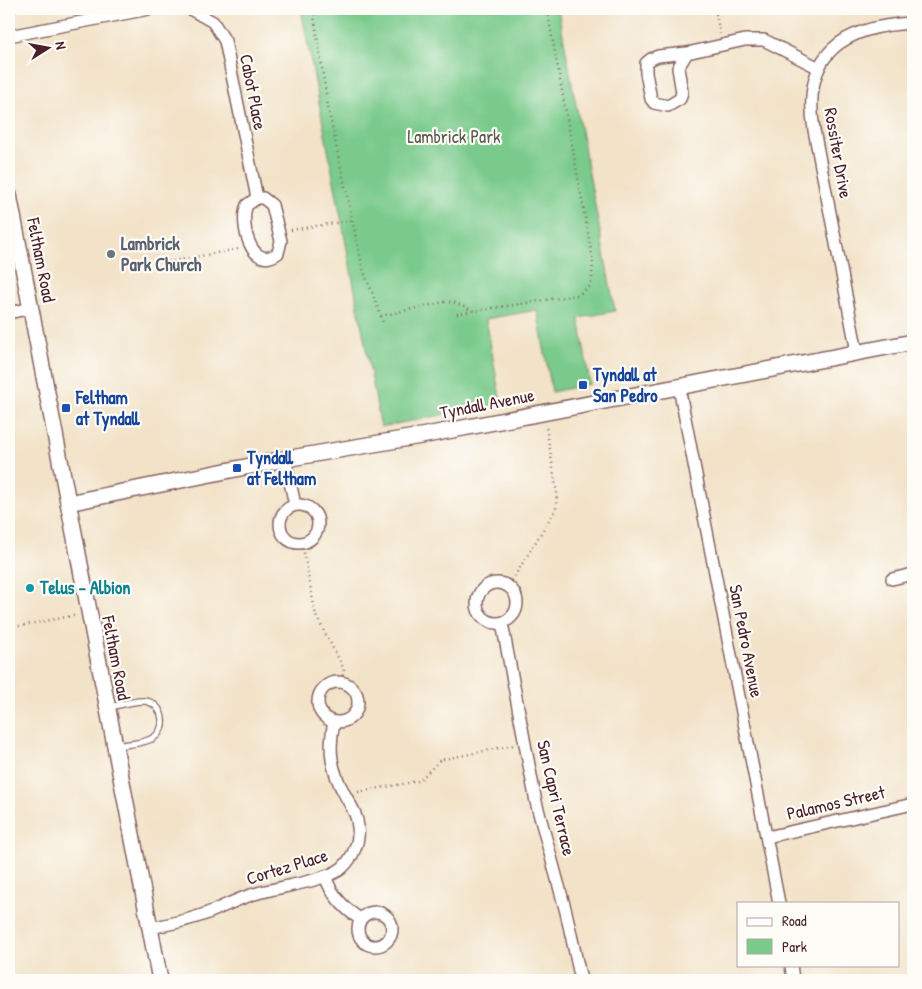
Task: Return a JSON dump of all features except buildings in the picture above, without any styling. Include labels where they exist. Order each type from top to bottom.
[{"type":"street","points":[[9,36],[149,9]]},
{"type":"street","name":"Cabot Place","points":[[190,9],[213,22],[225,41],[257,198]]},
{"type":"street","name":"Rossiter Drive","points":[[857,352],[810,110],[812,88],[819,68],[834,47],[854,33],[878,26],[913,23]]},
{"type":"street","points":[[687,53],[678,68],[682,92],[680,99],[668,106],[654,104],[651,99],[646,63],[658,56],[687,53],[746,40],[764,40],[819,68]]},
{"type":"street","name":"Feltham Road","points":[[9,195],[106,708],[160,980]]},
{"type":"street","points":[[257,198],[263,198],[272,205],[280,232],[281,247],[272,257],[259,257],[251,247],[245,210],[247,205],[257,198]]},
{"type":"street","points":[[9,313],[31,308]]},
{"type":"street","name":"Tyndall Avenue","points":[[68,503],[285,459],[913,342]]},
{"type":"street","name":"San Pedro Avenue","points":[[679,387],[779,902]]},
{"type":"street","points":[[285,459],[295,505]]},
{"type":"street","points":[[295,505],[308,507],[317,517],[318,523],[314,536],[302,543],[296,543],[286,538],[280,528],[281,516],[289,507],[295,505]]},
{"type":"street","points":[[892,579],[913,574]]},
{"type":"street","points":[[496,582],[509,585],[514,590],[518,603],[513,616],[502,623],[483,618],[477,606],[477,599],[484,587],[496,582]]},
{"type":"street","name":"San Capri Terrace","points":[[502,623],[536,802],[566,912],[581,980]]},
{"type":"street","points":[[342,682],[348,684],[357,694],[358,706],[356,712],[347,721],[334,722],[323,716],[320,711],[318,698],[320,692],[330,684],[342,682]]},
{"type":"street","name":"Cortez Place","points":[[150,928],[188,920],[250,895],[325,876],[342,868],[358,843],[359,828],[355,811],[344,795],[330,753],[334,722]]},
{"type":"street","name":"Palamos Street","points":[[767,837],[913,804]]},
{"type":"street","points":[[325,876],[330,889],[360,919]]},
{"type":"street","points":[[790,966],[793,980]]},
{"type":"lane","points":[[106,708],[145,701],[156,706],[162,718],[161,730],[152,739],[114,746]]},
{"type":"path","points":[[313,9],[329,113],[366,280],[383,323]]},
{"type":"path","points":[[457,314],[578,295],[589,287],[592,280],[593,260],[588,224],[547,9]]},
{"type":"path","points":[[715,9],[722,45]]},
{"type":"path","points":[[280,232],[354,220]]},
{"type":"path","points":[[168,262],[251,247]]},
{"type":"path","points":[[381,316],[444,302],[453,302],[474,311]]},
{"type":"path","points":[[509,585],[553,515],[558,501],[543,412]]},
{"type":"path","points":[[302,543],[316,616],[344,669],[342,682]]},
{"type":"path","points":[[9,628],[88,612]]},
{"type":"path","points":[[344,795],[419,781],[440,760],[525,743]]},
{"type":"green space","name":"Lambrick Park","points":[[301,9],[558,9],[615,311],[579,318],[590,384],[552,392],[537,310],[486,319],[501,403],[381,427]]},
{"type":"place","name":"Lambrick Park Church","points":[[111,254]]},
{"type":"place","name":"Tyndall at San Pedro","points":[[583,385]]},
{"type":"place","name":"Feltham at Tyndall","points":[[66,408]]},
{"type":"place","name":"Tyndall at Feltham","points":[[237,468]]},
{"type":"place","name":"Telus - Albion","points":[[30,588]]}]
